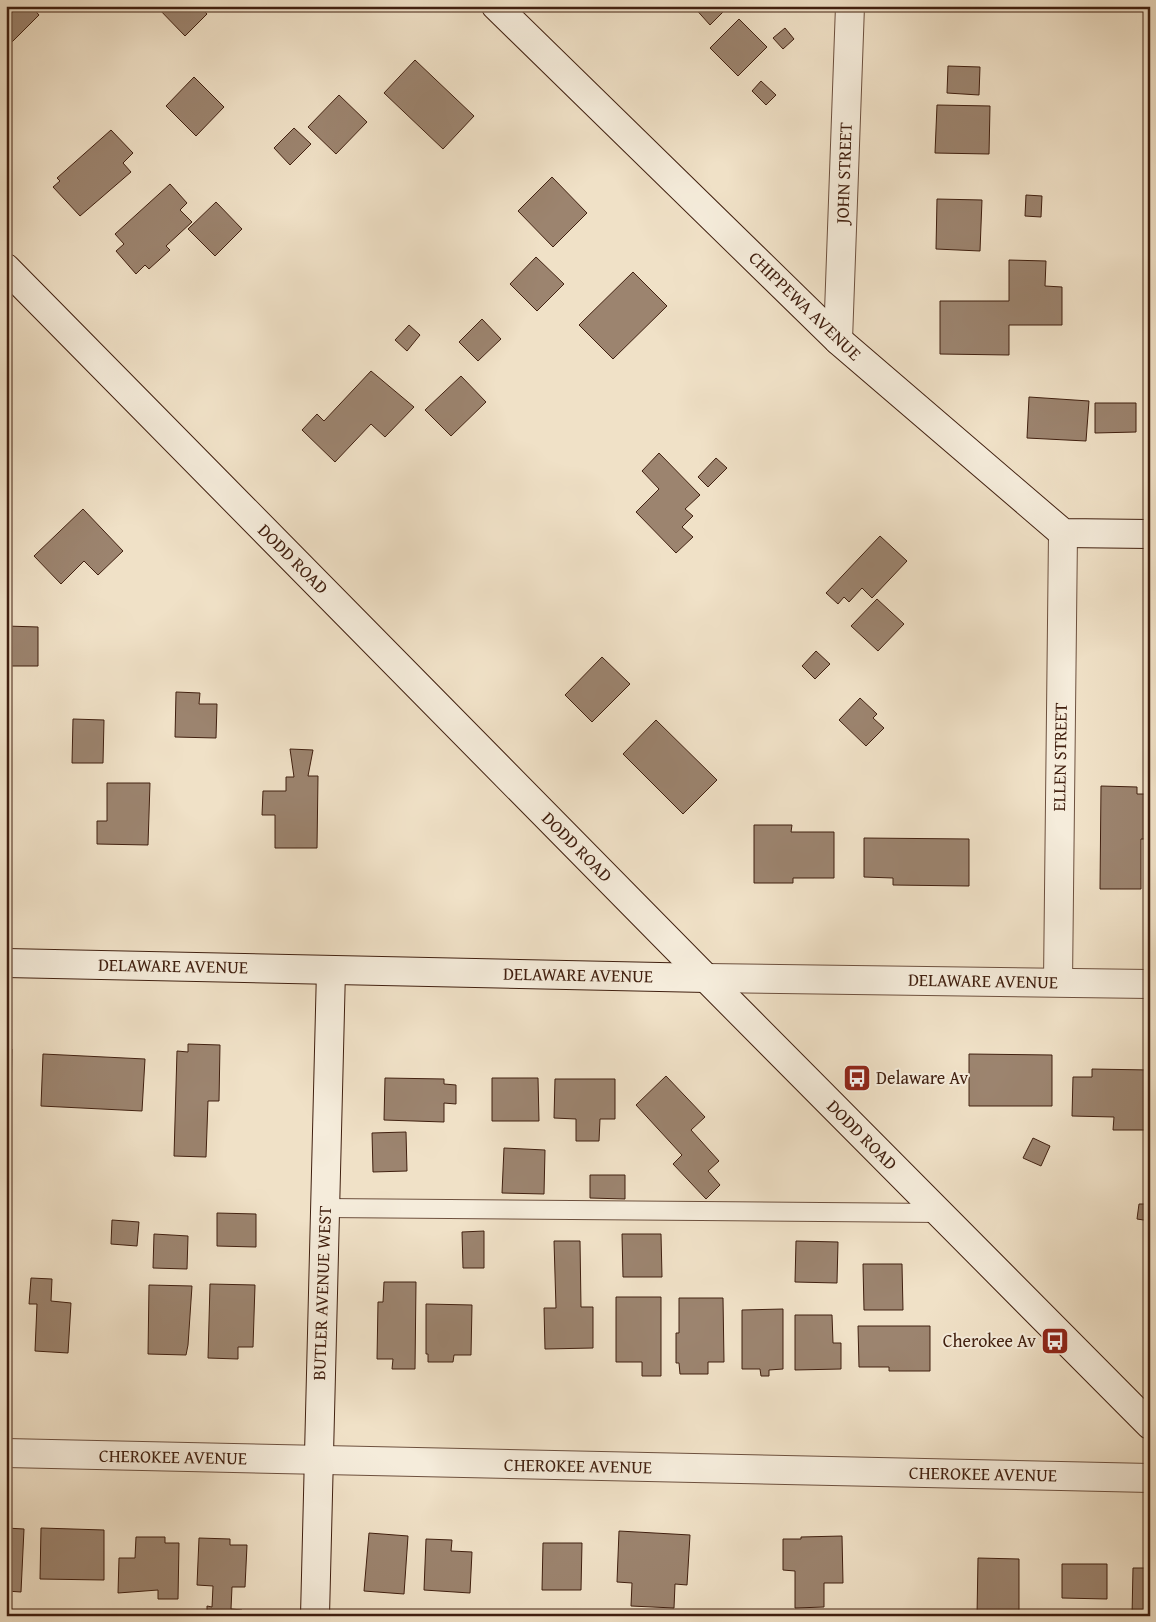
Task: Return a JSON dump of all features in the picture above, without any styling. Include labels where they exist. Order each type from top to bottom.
[{"type":"street","name":"CHIPPEWA AVENUE","points":[[496,6],[838,340],[1063,533]]},
{"type":"street","name":"JOHN STREET","points":[[838,340],[850,6]]},
{"type":"street","name":"DODD ROAD","points":[[6,268],[1150,1425]]},
{"type":"street","points":[[1063,533],[1150,534]]},
{"type":"street","name":"ELLEN STREET","points":[[1058,982],[1063,533]]},
{"type":"street","name":"DELAWARE AVENUE","points":[[6,963],[706,978],[1150,984]]},
{"type":"street","name":"BUTLER AVENUE WEST","points":[[315,1616],[330,970]]},
{"type":"street","name":"CHEROKEE AVENUE","points":[[6,1453],[1150,1478]]},
{"type":"lane","points":[[325,1208],[940,1213]]},
{"type":"building","points":[[6,6],[31,6],[39,15],[6,48]]},
{"type":"building","points":[[156,6],[200,6],[207,14],[185,36]]},
{"type":"building","points":[[693,6],[729,6],[710,25]]},
{"type":"building","points":[[739,19],[767,47],[738,76],[710,48]]},
{"type":"building","points":[[785,28],[794,39],[783,49],[773,38]]},
{"type":"building","points":[[415,60],[474,116],[443,149],[384,93]]},
{"type":"building","points":[[948,66],[980,67],[979,95],[947,93]]},
{"type":"building","points":[[194,77],[224,107],[196,136],[166,106]]},
{"type":"building","points":[[761,81],[776,95],[766,105],[752,91]]},
{"type":"building","points":[[339,95],[367,122],[336,154],[308,127]]},
{"type":"building","points":[[937,105],[990,106],[989,154],[935,153]]},
{"type":"building","points":[[294,128],[311,144],[290,165],[274,148]]},
{"type":"building","points":[[111,130],[133,153],[123,163],[131,172],[80,216],[53,187],[60,181],[57,178]]},
{"type":"building","points":[[552,177],[587,213],[553,247],[518,211]]},
{"type":"building","points":[[170,184],[187,203],[180,210],[192,222],[166,246],[170,250],[149,269],[145,265],[136,274],[116,251],[124,244],[115,234]]},
{"type":"building","points":[[1026,195],[1042,196],[1041,217],[1025,216]]},
{"type":"building","points":[[937,199],[982,200],[980,251],[936,249]]},
{"type":"building","points":[[216,202],[242,229],[215,256],[188,229]]},
{"type":"building","points":[[536,257],[564,284],[537,311],[510,284]]},
{"type":"building","points":[[1009,260],[1046,261],[1045,286],[1062,287],[1062,325],[1009,325],[1009,355],[940,354],[940,301],[1009,301]]},
{"type":"building","points":[[633,272],[667,306],[613,359],[579,325]]},
{"type":"building","points":[[482,319],[501,339],[478,361],[459,342]]},
{"type":"building","points":[[409,325],[420,335],[407,351],[395,340]]},
{"type":"building","points":[[371,371],[414,407],[385,437],[371,424],[335,462],[302,430],[317,414],[324,421]]},
{"type":"building","points":[[461,376],[486,402],[451,436],[425,410]]},
{"type":"building","points":[[1029,397],[1089,401],[1086,441],[1027,438]]},
{"type":"building","points":[[1095,403],[1136,403],[1136,432],[1095,433]]},
{"type":"building","points":[[659,453],[700,495],[685,509],[693,516],[682,527],[693,537],[676,553],[636,512],[659,489],[642,471]]},
{"type":"building","points":[[716,458],[727,468],[708,487],[698,477]]},
{"type":"building","points":[[83,509],[123,551],[98,575],[84,561],[61,584],[34,556]]},
{"type":"building","points":[[880,536],[907,561],[872,598],[862,588],[849,602],[844,597],[838,604],[826,593]]},
{"type":"building","points":[[877,599],[904,624],[878,651],[851,626]]},
{"type":"building","points":[[6,626],[38,627],[38,666],[6,666]]},
{"type":"building","points":[[816,651],[830,664],[815,679],[802,666]]},
{"type":"building","points":[[602,657],[630,684],[592,722],[565,695]]},
{"type":"building","points":[[176,692],[200,693],[199,704],[217,704],[216,738],[175,737]]},
{"type":"building","points":[[860,698],[877,714],[873,718],[884,728],[866,746],[839,720]]},
{"type":"building","points":[[73,719],[104,720],[103,763],[72,763]]},
{"type":"building","points":[[656,720],[717,780],[683,814],[623,754]]},
{"type":"building","points":[[290,749],[313,750],[308,776],[318,776],[317,848],[275,848],[275,815],[262,815],[263,791],[286,791],[286,777],[294,777]]},
{"type":"building","points":[[107,783],[150,783],[148,845],[97,844],[97,821],[107,821]]},
{"type":"building","points":[[1101,786],[1137,787],[1137,794],[1150,794],[1150,849],[1149,839],[1141,839],[1141,889],[1100,889]]},
{"type":"building","points":[[754,825],[792,825],[791,832],[834,832],[834,878],[793,878],[793,883],[754,883]]},
{"type":"building","points":[[864,838],[969,839],[969,886],[893,885],[893,878],[864,877]]},
{"type":"building","points":[[188,1044],[220,1045],[219,1101],[208,1101],[206,1157],[174,1156],[177,1051],[188,1052]]},
{"type":"building","points":[[6,1049],[12,1049],[11,1098],[6,1098]]},
{"type":"building","points":[[43,1054],[145,1059],[142,1111],[41,1106]]},
{"type":"building","points":[[969,1054],[1052,1055],[1052,1106],[969,1106]]},
{"type":"building","points":[[1092,1069],[1150,1070],[1150,1130],[1113,1130],[1114,1117],[1072,1116],[1073,1077],[1092,1077]]},
{"type":"building","points":[[666,1076],[705,1117],[691,1130],[719,1161],[708,1171],[720,1185],[706,1199],[673,1164],[682,1155],[636,1105]]},
{"type":"building","points":[[385,1078],[444,1079],[444,1084],[456,1085],[456,1104],[444,1103],[444,1122],[384,1120]]},
{"type":"building","points":[[492,1078],[538,1078],[539,1121],[492,1121]]},
{"type":"building","points":[[555,1079],[615,1079],[615,1119],[600,1119],[599,1141],[576,1141],[576,1119],[554,1118]]},
{"type":"building","points":[[406,1132],[407,1171],[373,1172],[372,1133]]},
{"type":"building","points":[[1033,1138],[1050,1146],[1041,1166],[1023,1158]]},
{"type":"building","points":[[504,1148],[545,1150],[544,1194],[502,1193]]},
{"type":"building","points":[[590,1175],[625,1175],[625,1199],[590,1198]]},
{"type":"building","points":[[1139,1204],[1150,1204],[1150,1221],[1137,1219]]},
{"type":"building","points":[[217,1213],[256,1214],[256,1247],[217,1246]]},
{"type":"building","points":[[112,1220],[139,1222],[137,1246],[111,1244]]},
{"type":"building","points":[[484,1231],[484,1268],[463,1268],[462,1232]]},
{"type":"building","points":[[154,1234],[188,1236],[187,1269],[153,1268]]},
{"type":"building","points":[[622,1234],[661,1234],[662,1277],[623,1277]]},
{"type":"building","points":[[554,1241],[580,1241],[581,1307],[593,1307],[593,1348],[545,1349],[544,1308],[556,1308]]},
{"type":"building","points":[[796,1241],[838,1242],[837,1283],[795,1282]]},
{"type":"building","points":[[863,1264],[902,1264],[903,1310],[864,1310]]},
{"type":"building","points":[[31,1278],[52,1279],[51,1301],[71,1303],[68,1353],[35,1351],[37,1304],[29,1304]]},
{"type":"building","points":[[384,1282],[416,1282],[415,1369],[392,1369],[393,1359],[377,1359],[378,1302],[383,1302]]},
{"type":"building","points":[[210,1284],[255,1285],[253,1347],[238,1347],[238,1359],[208,1358]]},
{"type":"building","points":[[149,1285],[192,1286],[186,1355],[148,1354]]},
{"type":"building","points":[[616,1297],[661,1297],[661,1376],[642,1376],[642,1362],[616,1362]]},
{"type":"building","points":[[679,1298],[723,1298],[724,1362],[708,1362],[708,1374],[680,1374],[679,1363],[676,1363],[676,1333],[679,1333]]},
{"type":"building","points":[[426,1304],[472,1305],[471,1355],[454,1355],[453,1362],[428,1362],[428,1354],[426,1354]]},
{"type":"building","points":[[783,1309],[783,1369],[769,1370],[769,1376],[761,1376],[760,1369],[742,1369],[742,1310]]},
{"type":"building","points":[[795,1315],[832,1315],[833,1343],[841,1343],[841,1369],[795,1370]]},
{"type":"building","points":[[858,1326],[930,1326],[930,1371],[889,1371],[889,1367],[859,1367]]},
{"type":"building","points":[[6,1528],[24,1529],[21,1592],[6,1591]]},
{"type":"building","points":[[41,1528],[104,1530],[104,1580],[40,1579]]},
{"type":"building","points":[[619,1531],[690,1535],[687,1585],[675,1584],[674,1608],[631,1606],[632,1583],[617,1582]]},
{"type":"building","points":[[369,1533],[408,1536],[404,1594],[364,1591]]},
{"type":"building","points":[[842,1536],[843,1583],[824,1583],[824,1607],[795,1608],[795,1571],[783,1570],[783,1539]]},
{"type":"building","points":[[136,1537],[165,1537],[165,1543],[179,1543],[178,1599],[158,1599],[158,1590],[118,1593],[119,1558],[135,1558]]},
{"type":"building","points":[[199,1538],[230,1539],[230,1545],[247,1545],[245,1587],[232,1587],[231,1609],[242,1610],[242,1616],[207,1616],[207,1606],[212,1607],[213,1586],[197,1585]]},
{"type":"building","points":[[426,1539],[452,1540],[451,1551],[472,1552],[470,1593],[424,1590]]},
{"type":"building","points":[[543,1543],[582,1543],[581,1590],[542,1590]]},
{"type":"building","points":[[1148,1556],[1150,1556],[1150,1616],[1132,1616],[1133,1568],[1148,1568]]},
{"type":"building","points":[[978,1558],[1019,1559],[1019,1616],[977,1616]]},
{"type":"building","points":[[1062,1564],[1107,1564],[1107,1599],[1062,1598]]},
{"type":"place","name":"Delaware Av","points":[[857,1078]]},
{"type":"place","name":"Cherokee Av","points":[[1055,1341]]}]
